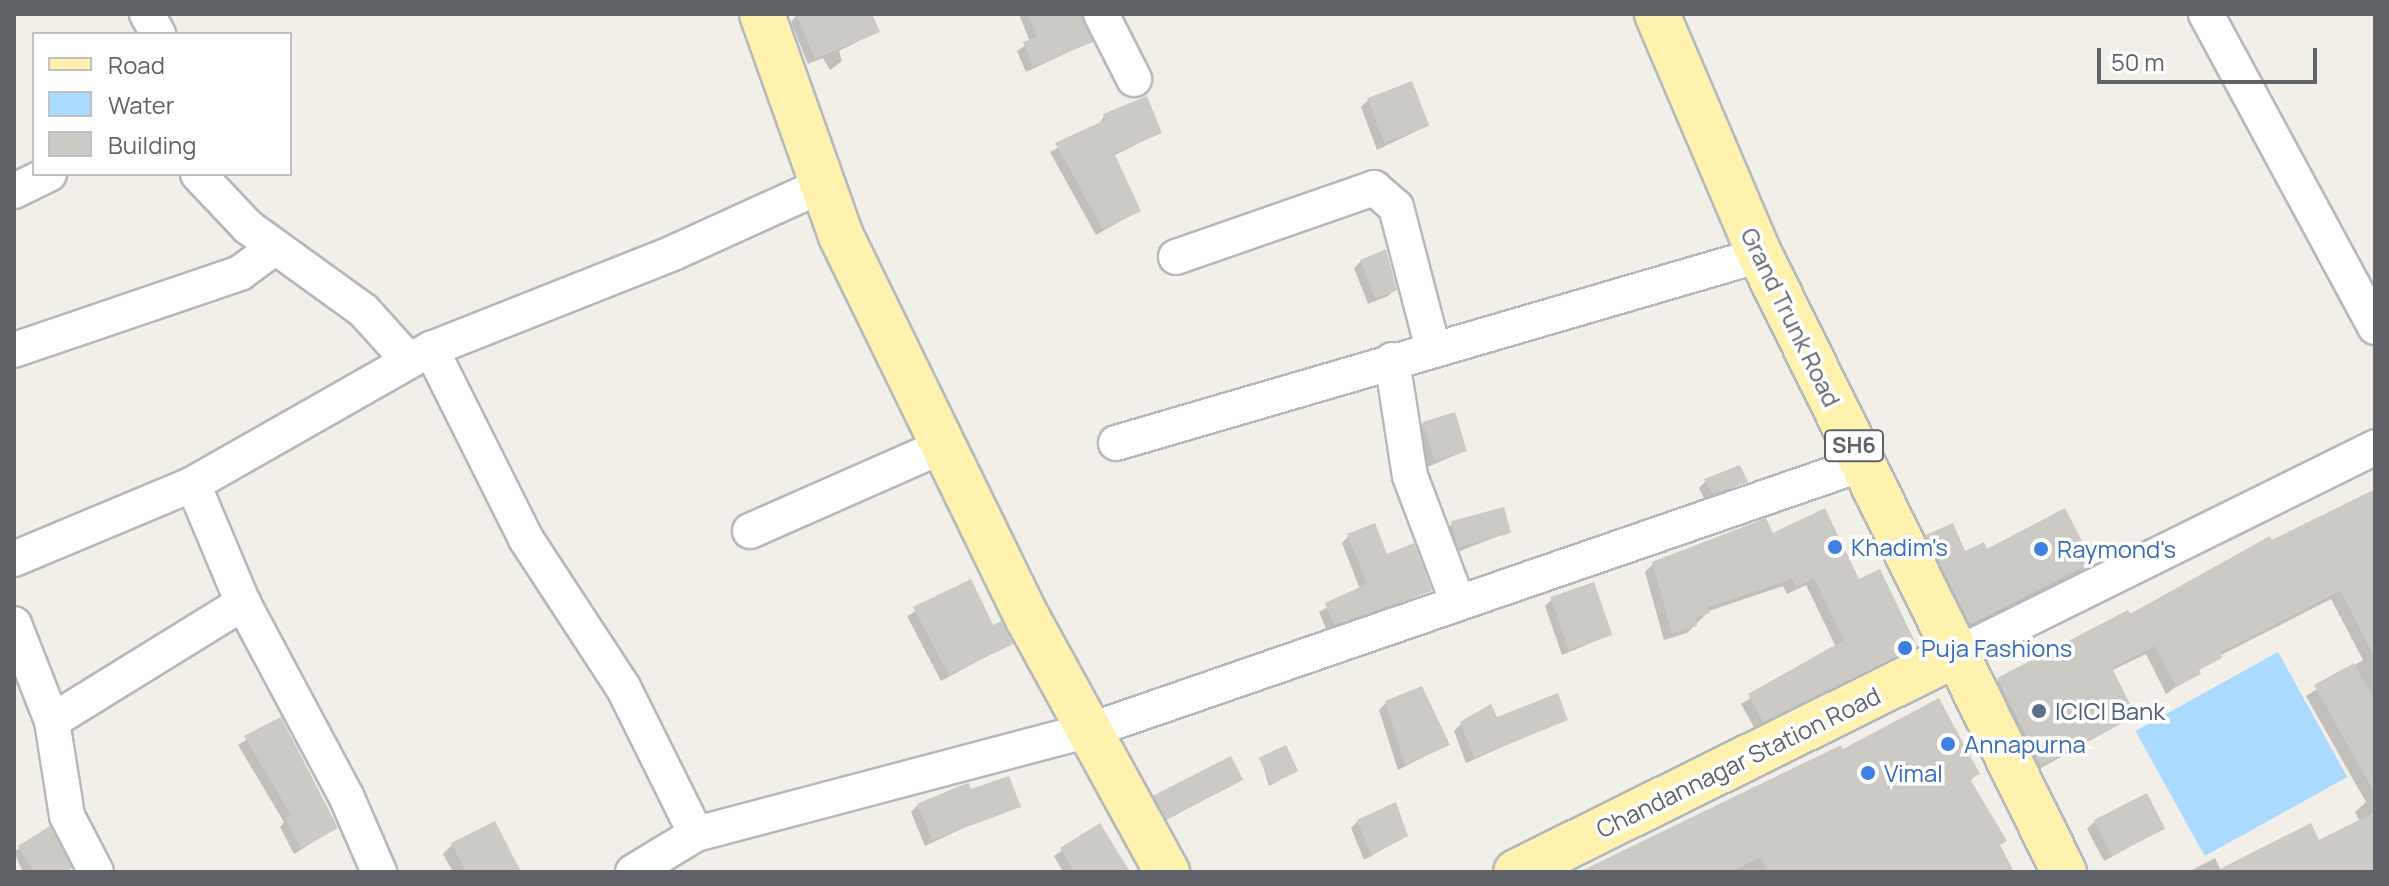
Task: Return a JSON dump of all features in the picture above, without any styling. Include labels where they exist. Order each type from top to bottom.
[{"type":"main road","points":[[762,14],[841,236],[1028,619],[1167,872]]},
{"type":"main road","name":"Grand Trunk Road","points":[[1657,14],[1760,255],[1959,653],[2004,758],[2064,872]]},
{"type":"main road","name":"Chandannagar Station Road","points":[[1516,872],[1959,653]]},
{"type":"street","points":[[147,14],[157,32]]},
{"type":"street","points":[[1101,14],[1134,79]]},
{"type":"street","points":[[2206,14],[2375,327]]},
{"type":"street","points":[[14,191],[45,176]]},
{"type":"street","points":[[200,176],[274,248],[420,355],[526,539],[623,687],[696,834]]},
{"type":"street","points":[[14,559],[193,484],[420,355],[673,253],[823,185]]},
{"type":"street","points":[[1176,257],[1374,188],[1396,207],[1433,349]]},
{"type":"street","points":[[14,350],[240,273],[274,248]]},
{"type":"street","points":[[1116,443],[1760,255]]},
{"type":"street","points":[[1392,360],[1410,476],[1458,603]]},
{"type":"street","points":[[750,531],[943,446]]},
{"type":"street","points":[[1959,653],[2373,453]]},
{"type":"street","points":[[633,872],[696,834],[1091,730],[1862,464]]},
{"type":"street","points":[[193,484],[243,603],[347,798],[379,872]]},
{"type":"street","points":[[52,721],[243,603]]},
{"type":"street","points":[[14,624],[52,721],[67,816],[96,872]]},
{"type":"water","points":[[2278,652],[2347,777],[2205,856],[2135,731]]},
{"type":"building","points":[[796,14],[872,14],[880,32],[815,59]]},
{"type":"building","points":[[1028,14],[1081,14],[1093,42],[1033,67],[1023,42],[1037,37]]},
{"type":"building","points":[[1412,81],[1429,126],[1384,143],[1367,98]]},
{"type":"building","points":[[1147,96],[1162,133],[1114,153],[1141,211],[1103,229],[1055,143],[1105,120],[1103,114]]},
{"type":"building","points":[[1386,249],[1397,290],[1375,298],[1360,260]]},
{"type":"building","points":[[1455,412],[1467,451],[1434,461],[1422,422]]},
{"type":"building","points":[[1740,465],[1748,482],[1712,494],[1704,479]]},
{"type":"building","points":[[2375,489],[2375,658],[2340,591],[2220,653],[2222,658],[2176,687],[2155,646],[2112,668],[2136,716],[2041,765],[1997,678],[2128,610],[2130,614],[2270,536],[2272,540]]},
{"type":"building","points":[[1504,507],[1511,533],[1458,547],[1451,521]]},
{"type":"building","points":[[1825,508],[1859,579],[1880,569],[1917,646],[1763,722],[1748,694],[1844,640],[1814,578],[1796,587],[1792,579],[1708,607],[1710,613],[1696,618],[1697,626],[1672,633],[1652,562],[1766,518],[1773,533]]},
{"type":"building","points":[[2065,508],[2093,562],[1970,624],[1926,535],[1953,523],[1965,551],[1984,542],[1987,549]]},
{"type":"building","points":[[1375,523],[1387,554],[1414,543],[1432,591],[1334,625],[1325,603],[1367,584],[1347,534]]},
{"type":"building","points":[[971,579],[993,625],[1001,621],[1013,644],[949,675],[913,607]]},
{"type":"building","points":[[1594,582],[1612,635],[1569,650],[1551,597]]},
{"type":"building","points":[[2354,663],[2375,701],[2375,794],[2314,685]]},
{"type":"building","points":[[1422,686],[1450,745],[1405,765],[1385,701]]},
{"type":"building","points":[[1558,693],[1568,720],[1474,758],[1460,722],[1491,704],[1497,717]]},
{"type":"building","points":[[1939,698],[1980,774],[1970,779],[2007,841],[2000,845],[2014,872],[1768,872],[1760,857],[1730,872],[1579,872],[1841,745],[1843,749]]},
{"type":"building","points":[[281,717],[338,828],[301,848],[285,818],[291,815],[244,736]]},
{"type":"building","points":[[1286,745],[1298,771],[1271,784],[1259,758]]},
{"type":"building","points":[[1231,756],[1243,780],[1166,820],[1153,795]]},
{"type":"building","points":[[1009,776],[1021,807],[932,840],[917,804],[962,785],[969,783],[971,789]]},
{"type":"building","points":[[2147,793],[2165,829],[2112,856],[2094,820]]},
{"type":"building","points":[[1396,802],[1408,836],[1371,855],[1357,820]]},
{"type":"building","points":[[2375,812],[2375,872],[2214,872],[2311,823],[2319,840]]},
{"type":"building","points":[[495,821],[521,872],[466,872],[451,843]]},
{"type":"building","points":[[1100,823],[1130,872],[1074,872],[1060,848]]},
{"type":"building","points":[[50,826],[72,868],[65,872],[34,872],[18,846]]},
{"type":"place","name":"Khadim's","points":[[1835,547]]},
{"type":"place","name":"Raymond's","points":[[2041,549]]},
{"type":"place","name":"Puja Fashions","points":[[1905,648]]},
{"type":"place","name":"ICICI Bank","points":[[2039,711]]},
{"type":"place","name":"Annapurna","points":[[1948,744]]},
{"type":"place","name":"Vimal","points":[[1868,773]]}]
